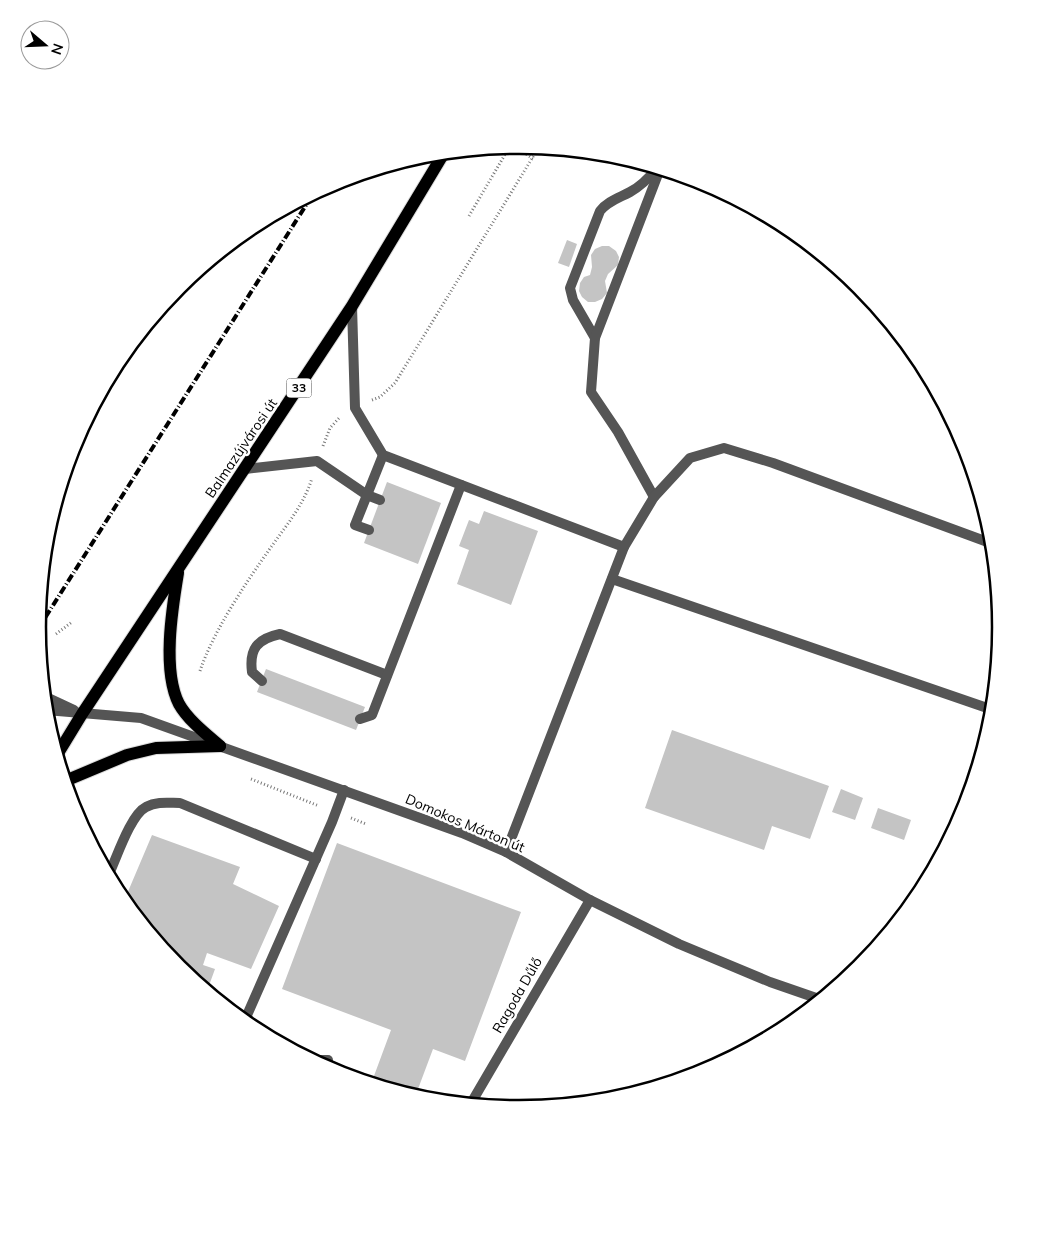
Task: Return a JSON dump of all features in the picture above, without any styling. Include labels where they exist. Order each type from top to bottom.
[{"type":"main road","name":"Balmazújvárosi út","points":[[61,748],[352,306],[439,161]]},
{"type":"main road","points":[[179,568],[169,645],[173,680],[179,704],[197,726],[220,746]]},
{"type":"main road","points":[[71,779],[127,755],[156,748],[220,746]]},
{"type":"street","points":[[595,338],[573,300],[570,288],[600,211],[606,204],[633,191],[654,173]]},
{"type":"street","points":[[654,497],[618,432],[591,392],[595,338],[657,174]]},
{"type":"street","points":[[352,306],[355,408],[383,455],[624,547]]},
{"type":"street","points":[[506,852],[624,547],[654,497],[690,458],[724,448],[773,463],[985,541]]},
{"type":"street","points":[[369,530],[355,525],[383,455]]},
{"type":"street","points":[[245,468],[317,461],[367,495],[380,500]]},
{"type":"street","points":[[360,720],[372,715],[462,485]]},
{"type":"street","points":[[435,521],[446,525]]},
{"type":"street","points":[[423,550],[435,554]]},
{"type":"street","points":[[612,579],[986,708]]},
{"type":"street","points":[[262,681],[252,672],[250,659],[256,646],[267,637],[280,634],[388,675]]},
{"type":"street","points":[[52,700],[82,714]]},
{"type":"street","name":"Domokos Márton út","points":[[54,711],[141,718],[344,790],[506,852],[590,900],[679,944],[770,982],[815,997]]},
{"type":"street","points":[[247,1014],[316,859],[344,790]]},
{"type":"street","points":[[112,867],[132,823],[144,807],[161,802],[180,803],[316,859]]},
{"type":"street","name":"Ragoda Dűlő","points":[[474,1099],[590,900]]},
{"type":"path","points":[[469,216],[505,154]]},
{"type":"path","points":[[526,154],[533,159],[535,155]]},
{"type":"path","points":[[56,634],[72,622]]},
{"type":"path","points":[[243,776],[366,824]]},
{"type":"building","points":[[567,240],[577,244],[569,267],[558,263]]},
{"type":"building","points":[[609,246],[616,251],[619,257],[618,265],[608,274],[605,281],[607,293],[602,299],[588,302],[579,291],[580,283],[584,277],[590,275],[592,267],[591,255],[595,249]]},
{"type":"building","points":[[387,482],[441,503],[418,564],[364,543]]},
{"type":"building","points":[[484,511],[538,531],[511,605],[457,584],[469,550],[459,546],[469,520],[479,524]]},
{"type":"building","points":[[266,669],[365,707],[356,730],[257,692]]},
{"type":"building","points":[[672,730],[829,786],[810,839],[772,826],[764,850],[645,808]]},
{"type":"building","points":[[841,789],[863,798],[855,820],[832,812]]},
{"type":"building","points":[[878,808],[911,820],[904,840],[871,828]]},
{"type":"building","points":[[152,835],[240,867],[233,884],[279,906],[251,969],[207,953],[203,965],[215,969],[209,985],[164,940],[128,892]]},
{"type":"building","points":[[337,843],[521,912],[465,1061],[433,1049],[418,1090],[373,1078],[391,1030],[282,989]]},
{"type":"railway","points":[[46,616],[306,205]]}]
